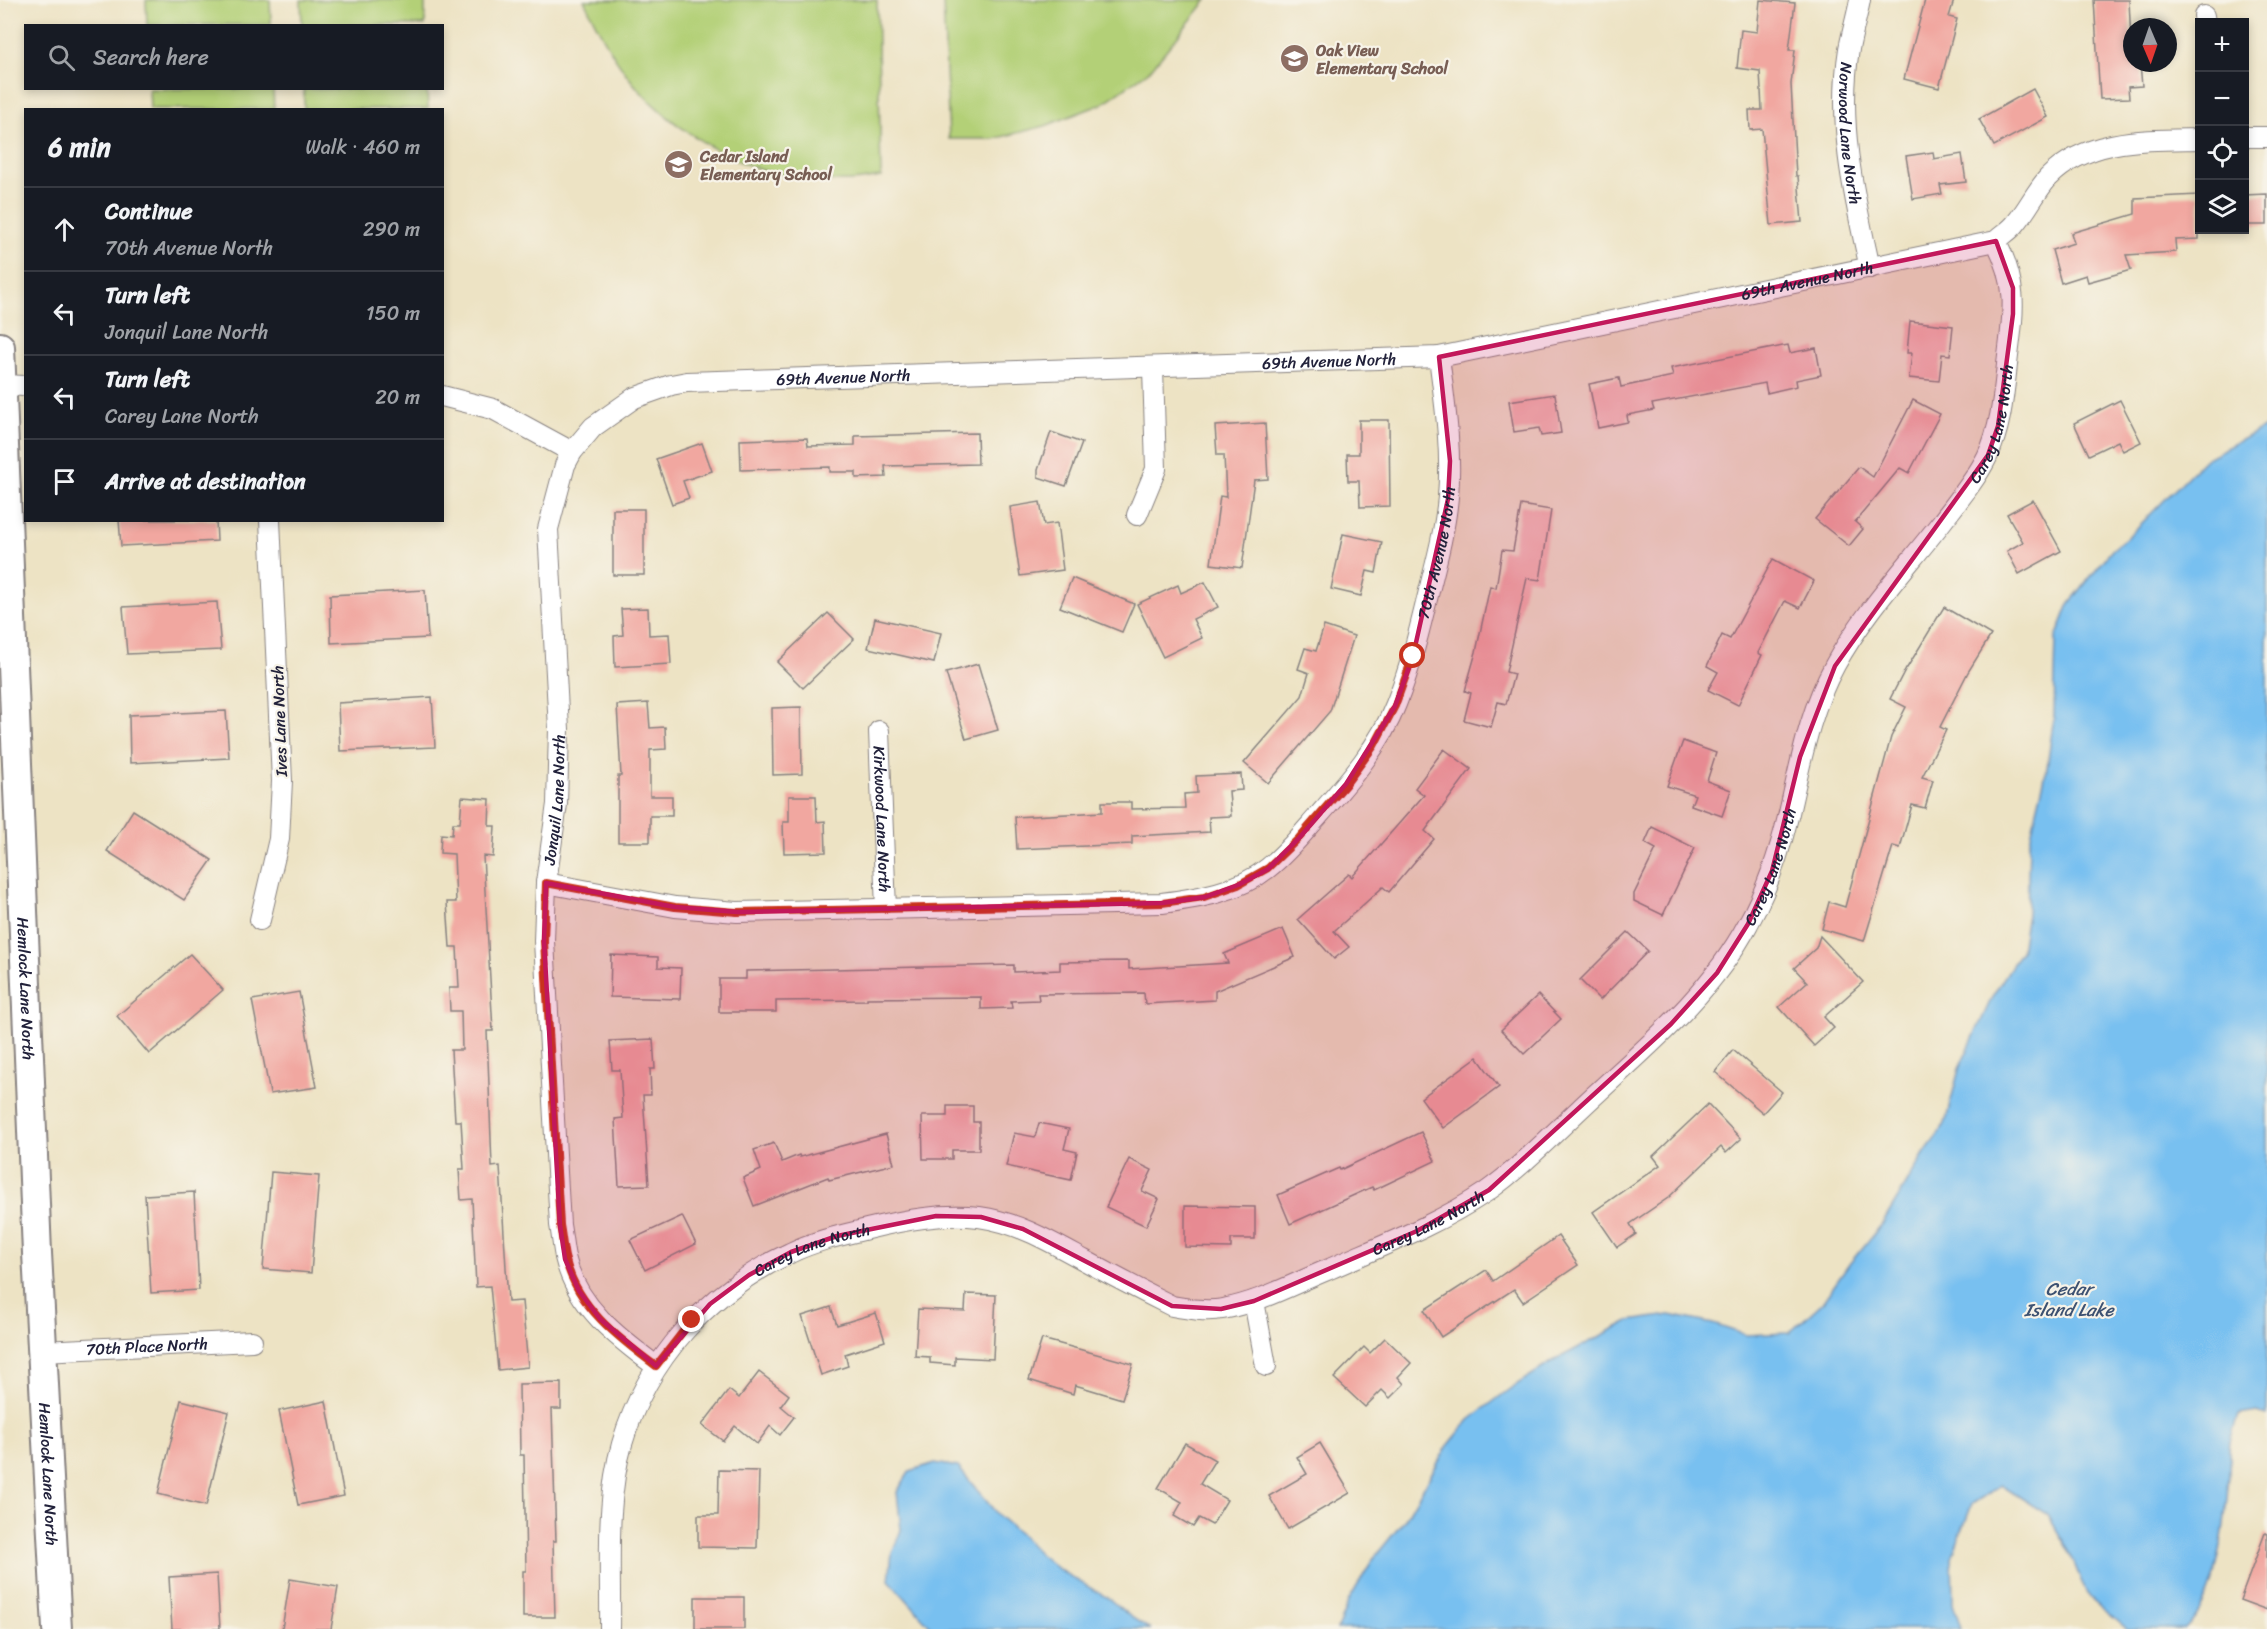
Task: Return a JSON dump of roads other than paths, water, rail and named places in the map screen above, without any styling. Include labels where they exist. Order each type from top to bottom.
[{"type":"main road","name":"Hemlock Lane North","points":[[0,347],[42,1351],[57,1629]]},
{"type":"street","name":"Norwood Lane North","points":[[1860,0],[1849,49],[1845,95],[1846,142],[1852,189],[1870,268]]},
{"type":"street","points":[[2249,138],[2267,137]]},
{"type":"street","name":"69th Avenue North","points":[[572,452],[594,427],[613,411],[634,399],[670,385],[687,382],[1439,357],[1995,241],[2015,225],[2048,178],[2071,160],[2106,145],[2137,141],[2195,139]]},
{"type":"street","name":"Carey Lane North","points":[[610,1629],[611,1522],[615,1473],[629,1424],[656,1366],[675,1339],[710,1304],[749,1275],[791,1252],[837,1236],[895,1222],[936,1216],[981,1218],[1023,1229],[1172,1306],[1198,1311],[1221,1310],[1254,1301],[1417,1231],[1456,1211],[1489,1190],[1522,1163],[1671,1024],[1717,973],[1748,924],[1772,871],[1789,815],[1800,757],[1815,709],[1835,666],[1864,622],[1972,484],[1988,455],[1998,426],[2013,314],[2013,288],[2006,261],[1995,241]]},
{"type":"street","name":"70th Avenue North","points":[[546,883],[703,910],[737,912],[886,909],[1162,903],[1204,897],[1238,885],[1268,868],[1299,838],[1346,784],[1374,746],[1395,706],[1413,656],[1441,546],[1448,498],[1449,449],[1439,357]]},
{"type":"street","points":[[1137,515],[1156,469],[1153,368]]},
{"type":"street","points":[[1,385],[24,386]]},
{"type":"street","points":[[444,397],[493,409],[572,452]]},
{"type":"street","name":"Jonquil Lane North","points":[[572,452],[557,488],[548,529],[560,729],[557,804],[546,883],[544,941],[560,1225],[565,1259],[579,1292],[600,1319],[626,1344],[656,1366]]},
{"type":"street","name":"Ives Lane North","points":[[260,920],[274,870],[279,839],[282,781],[270,522]]},
{"type":"street","name":"Kirkwood Lane North","points":[[879,731],[886,909]]},
{"type":"street","points":[[1254,1301],[1266,1366]]},
{"type":"street","name":"70th Place North","points":[[42,1351],[252,1341]]},
{"type":"water","name":"Cedar Island Lake","points":[[2267,426],[2267,1416],[2258,1412],[2238,1415],[2229,1446],[2227,1494],[2219,1557],[2206,1597],[2197,1615],[2185,1629],[2127,1629],[2087,1595],[2070,1553],[2048,1515],[2001,1485],[1972,1504],[1952,1557],[1953,1604],[1961,1629],[1337,1629],[1349,1600],[1373,1559],[1404,1521],[1447,1447],[1469,1420],[1511,1388],[1555,1360],[1629,1321],[1670,1315],[1713,1324],[1746,1335],[1789,1333],[1822,1303],[1850,1263],[1883,1223],[1924,1154],[1945,1124],[1959,1069],[1993,995],[2021,951],[2027,914],[2029,844],[2047,768],[2054,716],[2056,638],[2069,604],[2112,550],[2134,531],[2205,459]]},
{"type":"water","points":[[935,1463],[958,1467],[998,1515],[1038,1553],[1059,1570],[1108,1598],[1150,1629],[933,1629],[889,1580],[892,1553],[901,1530],[897,1492],[910,1471]]},
{"type":"place","name":"Oak View Elementary School","points":[[1295,59]]},
{"type":"place","name":"Cedar Island Elementary School","points":[[679,165]]}]
